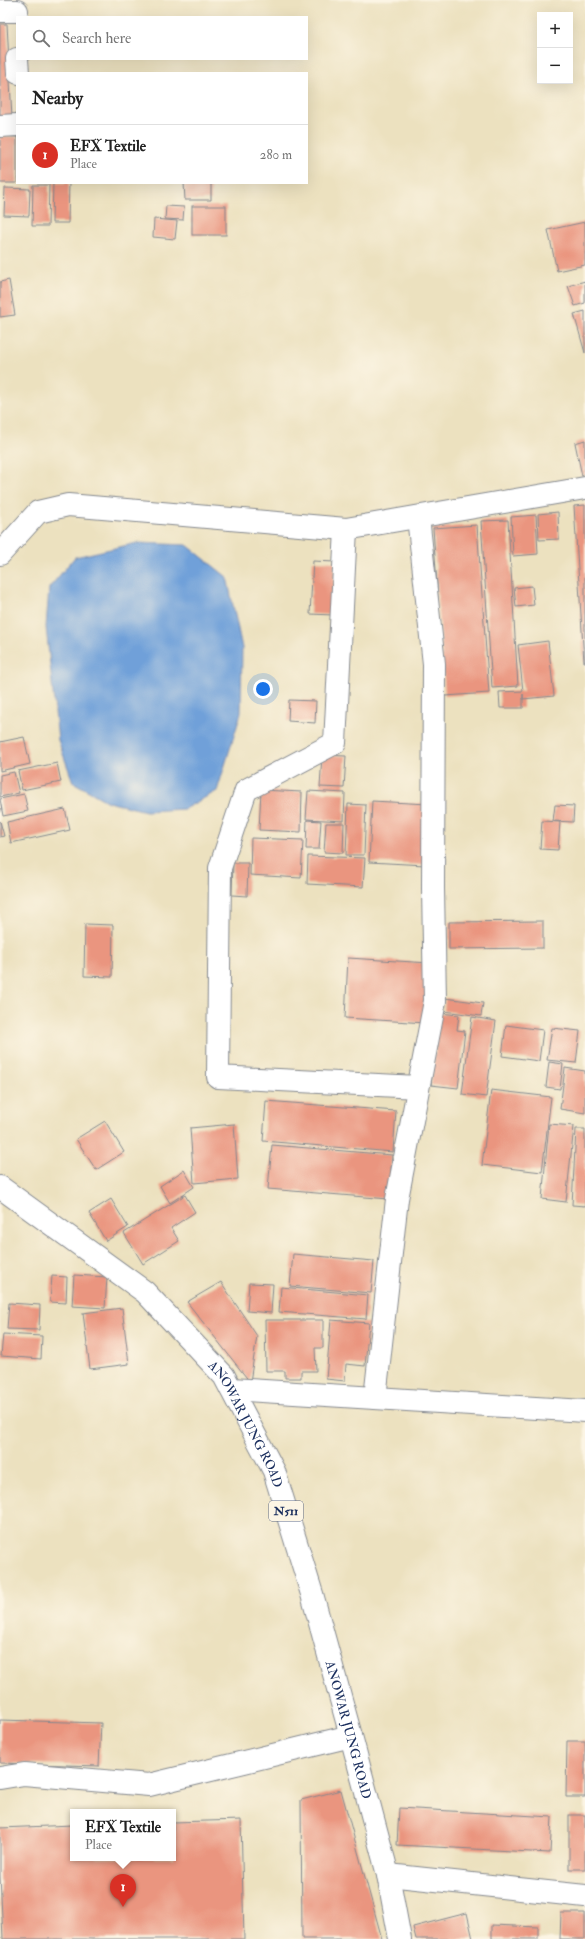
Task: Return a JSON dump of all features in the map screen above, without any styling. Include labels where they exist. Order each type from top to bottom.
[{"type":"main road","points":[[17,60],[18,72]]},
{"type":"main road","points":[[0,126],[16,125]]},
{"type":"main road","points":[[0,554],[38,512],[68,505],[346,528],[585,488]]},
{"type":"main road","points":[[375,1398],[397,1199],[435,1001],[434,664],[418,516]]},
{"type":"main road","points":[[346,528],[335,743],[246,790],[220,868],[218,1077],[418,1087]]},
{"type":"main road","name":"ANOWAR JUNG ROAD","points":[[0,1187],[145,1292],[224,1376],[231,1389],[274,1471],[312,1594],[388,1875],[400,1939]]},
{"type":"main road","points":[[231,1389],[585,1411]]},
{"type":"main road","points":[[0,1778],[24,1774],[149,1786],[351,1736]]},
{"type":"main road","points":[[388,1875],[585,1896]]},
{"type":"water","points":[[137,543],[187,545],[227,577],[242,648],[241,713],[217,791],[184,809],[146,811],[108,802],[73,782],[58,740],[46,627],[49,588],[75,557]]},
{"type":"building","points":[[0,24],[7,24],[12,118],[0,119]]},
{"type":"building","points":[[0,136],[16,137],[16,183],[0,183]]},
{"type":"building","points":[[53,184],[69,184],[68,223],[52,223]]},
{"type":"building","points":[[184,184],[211,184],[211,200],[185,200]]},
{"type":"building","points":[[33,185],[49,185],[48,226],[32,226]]},
{"type":"building","points":[[5,188],[30,189],[29,216],[4,215]]},
{"type":"building","points":[[166,206],[184,207],[183,220],[165,219]]},
{"type":"building","points":[[192,206],[226,206],[226,235],[192,235]]},
{"type":"building","points":[[154,219],[177,221],[175,239],[153,237]]},
{"type":"building","points":[[585,222],[585,265],[557,271],[548,230]]},
{"type":"building","points":[[9,280],[15,315],[0,317],[0,282]]},
{"type":"building","points":[[585,281],[585,303],[575,306],[568,286]]},
{"type":"building","points":[[585,311],[585,353],[574,314]]},
{"type":"building","points":[[585,440],[585,475],[582,476],[575,443]]},
{"type":"building","points":[[585,505],[585,662],[584,662],[574,506]]},
{"type":"building","points":[[558,512],[559,539],[539,540],[538,514]]},
{"type":"building","points":[[536,515],[538,554],[513,556],[511,517]]},
{"type":"building","points":[[508,520],[518,686],[492,688],[481,521]]},
{"type":"building","points":[[477,525],[489,693],[445,696],[433,528]]},
{"type":"building","points":[[313,561],[335,562],[333,615],[310,614]]},
{"type":"building","points":[[532,586],[534,605],[516,607],[514,588]]},
{"type":"building","points":[[548,641],[554,696],[523,699],[523,708],[500,708],[499,692],[523,691],[518,645]]},
{"type":"building","points":[[289,700],[316,701],[315,723],[288,721]]},
{"type":"building","points":[[24,737],[30,764],[0,771],[0,742]]},
{"type":"building","points":[[322,755],[346,756],[344,788],[320,787]]},
{"type":"building","points":[[57,763],[61,782],[22,790],[18,771]]},
{"type":"building","points":[[14,772],[19,793],[0,797],[0,775]]},
{"type":"building","points":[[261,790],[302,792],[301,832],[259,830]]},
{"type":"building","points":[[308,791],[345,793],[344,821],[306,819]]},
{"type":"building","points":[[24,794],[28,811],[3,816],[0,799]]},
{"type":"building","points":[[372,801],[428,804],[425,865],[369,862]]},
{"type":"building","points":[[348,804],[366,805],[364,855],[346,855]]},
{"type":"building","points":[[555,805],[574,806],[573,822],[553,821]]},
{"type":"building","points":[[65,809],[70,830],[11,843],[7,822]]},
{"type":"building","points":[[307,820],[321,821],[319,849],[306,849]]},
{"type":"building","points":[[0,821],[4,836],[0,837]]},
{"type":"building","points":[[542,821],[560,822],[558,850],[540,849]]},
{"type":"building","points":[[326,823],[344,823],[343,853],[324,852]]},
{"type":"building","points":[[251,838],[303,840],[301,878],[250,875]]},
{"type":"building","points":[[308,856],[365,858],[363,887],[307,884]]},
{"type":"building","points":[[233,863],[248,863],[247,896],[232,895]]},
{"type":"building","points":[[543,921],[543,948],[449,949],[449,922]]},
{"type":"building","points":[[85,924],[113,925],[112,977],[84,976]]},
{"type":"building","points":[[348,958],[430,963],[426,1023],[345,1018]]},
{"type":"building","points":[[445,998],[483,1003],[481,1016],[444,1011]]},
{"type":"building","points":[[440,1013],[459,1015],[457,1030],[465,1031],[458,1088],[431,1085]]},
{"type":"building","points":[[472,1017],[496,1021],[486,1097],[462,1094]]},
{"type":"building","points":[[506,1025],[543,1030],[539,1061],[502,1056]]},
{"type":"building","points":[[552,1028],[580,1031],[576,1063],[547,1060]]},
{"type":"building","points":[[549,1062],[563,1064],[560,1089],[546,1087]]},
{"type":"building","points":[[565,1068],[585,1071],[585,1113],[560,1109]]},
{"type":"building","points":[[491,1090],[551,1097],[542,1172],[482,1165]]},
{"type":"building","points":[[266,1101],[396,1111],[393,1152],[263,1141]]},
{"type":"building","points":[[105,1121],[124,1152],[96,1170],[76,1139]]},
{"type":"building","points":[[234,1124],[238,1179],[194,1183],[190,1128]]},
{"type":"building","points":[[549,1124],[574,1126],[566,1202],[542,1199]]},
{"type":"building","points":[[576,1129],[585,1129],[585,1206],[572,1205]]},
{"type":"building","points":[[272,1145],[392,1155],[389,1199],[268,1189]]},
{"type":"building","points":[[184,1170],[194,1187],[170,1203],[160,1186]]},
{"type":"building","points":[[185,1195],[195,1212],[171,1228],[179,1241],[143,1264],[124,1233]]},
{"type":"building","points":[[111,1199],[128,1227],[106,1241],[89,1213]]},
{"type":"building","points":[[293,1254],[374,1261],[371,1293],[290,1286]]},
{"type":"building","points":[[74,1275],[107,1277],[105,1308],[72,1306]]},
{"type":"building","points":[[52,1276],[67,1277],[66,1303],[50,1302]]},
{"type":"building","points":[[221,1282],[257,1336],[250,1382],[187,1302]]},
{"type":"building","points":[[249,1283],[273,1284],[271,1313],[247,1311]]},
{"type":"building","points":[[281,1287],[368,1295],[366,1319],[279,1312]]},
{"type":"building","points":[[9,1303],[40,1305],[39,1330],[7,1329]]},
{"type":"building","points":[[122,1308],[129,1364],[90,1369],[83,1313]]},
{"type":"building","points":[[265,1320],[323,1320],[323,1348],[315,1348],[316,1371],[301,1371],[301,1378],[285,1378],[285,1371],[266,1371]]},
{"type":"building","points":[[331,1320],[369,1323],[365,1366],[346,1364],[345,1381],[326,1379]]},
{"type":"building","points":[[3,1334],[42,1336],[41,1359],[1,1356]]},
{"type":"building","points":[[0,1720],[101,1723],[99,1766],[0,1763]]},
{"type":"building","points":[[567,1741],[585,1741],[585,1797],[566,1797]]},
{"type":"building","points":[[341,1790],[382,1939],[302,1939],[301,1800]]},
{"type":"building","points":[[399,1808],[552,1817],[550,1853],[397,1845]]},
{"type":"building","points":[[569,1815],[585,1815],[585,1869],[569,1869]]},
{"type":"building","points":[[241,1820],[244,1939],[3,1939],[0,1875],[0,1828],[70,1825],[70,1861],[176,1861],[176,1822]]},
{"type":"building","points":[[467,1913],[473,1939],[416,1939],[413,1927]]},
{"type":"building","points":[[561,1913],[585,1913],[585,1939],[560,1939]]},
{"type":"building","points":[[492,1925],[538,1927],[538,1939],[492,1939]]},
{"type":"place","name":"EFX Textile","points":[[123,1907]]}]
